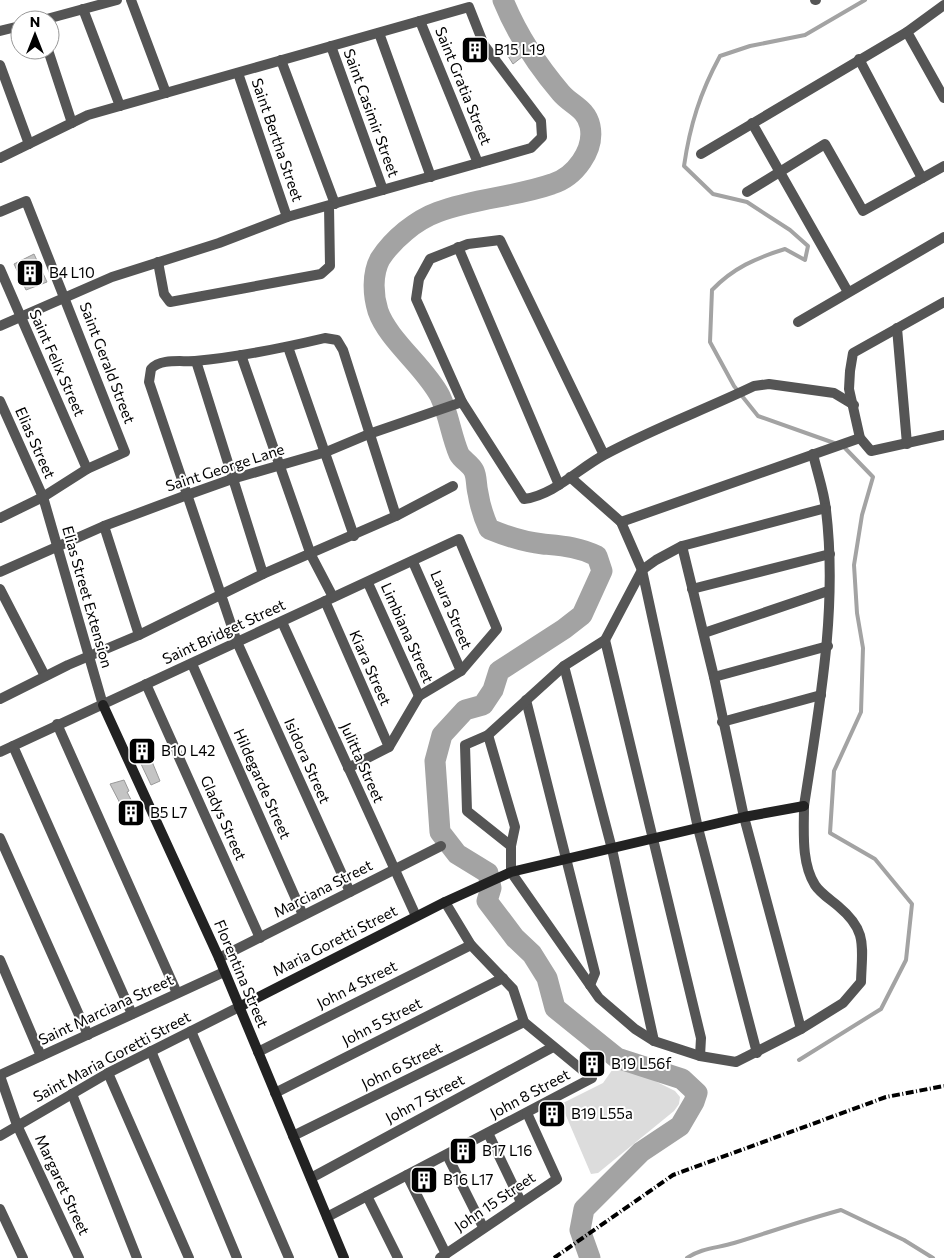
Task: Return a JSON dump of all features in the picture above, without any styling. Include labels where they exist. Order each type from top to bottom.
[{"type":"street","points":[[60,15],[117,0]]},
{"type":"street","points":[[131,0],[166,93]]},
{"type":"street","points":[[701,154],[858,59],[907,32],[944,5]]},
{"type":"street","points":[[0,158],[88,115],[469,7],[484,45],[541,121],[542,137],[531,148],[287,218],[220,243],[112,277],[0,326]]},
{"type":"street","points":[[82,9],[120,106]]},
{"type":"street","name":"Saint Gratia Street","points":[[420,21],[478,163]]},
{"type":"street","points":[[907,32],[944,98]]},
{"type":"street","points":[[379,33],[431,177]]},
{"type":"street","name":"Saint Casimir Street","points":[[331,46],[383,190]]},
{"type":"street","points":[[858,59],[922,178]]},
{"type":"street","points":[[51,60],[72,123]]},
{"type":"street","points":[[158,262],[164,294],[170,302],[321,274],[330,266],[332,205],[281,60]]},
{"type":"street","points":[[0,65],[29,144]]},
{"type":"street","name":"Saint Bertha Street","points":[[238,73],[287,218]]},
{"type":"street","points":[[752,123],[778,172],[848,292]]},
{"type":"street","points":[[747,192],[825,144],[863,211],[944,166]]},
{"type":"street","name":"Saint Gerald Street","points":[[0,212],[26,201],[66,298],[125,452],[87,469]]},
{"type":"street","points":[[798,322],[944,237]]},
{"type":"street","points":[[604,455],[500,240],[468,244],[430,259],[419,279],[416,299],[459,403],[524,499],[535,498],[604,455],[754,386],[769,384],[834,393],[854,404]]},
{"type":"street","points":[[458,247],[559,484]]},
{"type":"street","name":"Saint Felix Street","points":[[0,269],[87,469]]},
{"type":"street","points":[[944,302],[854,353],[849,389],[854,404],[860,438],[871,451],[944,435]]},
{"type":"street","points":[[898,328],[907,444]]},
{"type":"street","points":[[262,574],[196,361],[288,347],[325,338],[337,340],[343,350],[396,516]]},
{"type":"street","points":[[288,347],[354,536]]},
{"type":"street","name":"Kiara Street","points":[[242,355],[278,465],[311,555],[388,747]]},
{"type":"street","name":"Isidora Street","points":[[196,361],[159,363],[151,369],[149,379],[219,594],[237,642],[350,892]]},
{"type":"street","name":"Elias Street","points":[[0,401],[43,497]]},
{"type":"street","name":"Saint George Lane","points":[[0,572],[104,526],[187,495],[232,479],[326,452],[369,434],[459,403]]},
{"type":"street","points":[[621,522],[860,438]]},
{"type":"street","points":[[488,735],[514,827],[511,846],[511,872],[599,998],[621,1017],[654,1041],[700,1056],[736,1062],[801,1029],[843,1003],[862,982],[862,941],[854,920],[816,886],[806,865],[804,806],[828,646],[830,554],[826,508],[813,454]]},
{"type":"street","points":[[1,516],[43,497],[87,469]]},
{"type":"street","points":[[570,477],[621,522],[642,570],[698,828],[757,1053]]},
{"type":"street","points":[[0,698],[89,656],[139,635],[262,574],[354,536],[453,486]]},
{"type":"street","name":"Elias Street Extension","points":[[43,497],[103,705]]},
{"type":"street","points":[[511,846],[467,811],[465,745],[488,735],[564,666],[605,640],[642,570],[682,546],[826,508]]},
{"type":"street","points":[[104,526],[139,635]]},
{"type":"street","name":"Saint Bridget Street","points":[[0,752],[329,599],[368,583],[459,539],[497,629],[461,671]]},
{"type":"street","points":[[682,546],[704,633],[744,817],[801,1029]]},
{"type":"street","points":[[692,589],[830,554]]},
{"type":"street","name":"Laura Street","points":[[413,562],[461,671]]},
{"type":"street","name":"Limbiana Street","points":[[368,583],[419,696]]},
{"type":"street","points":[[0,589],[45,676]]},
{"type":"street","points":[[704,633],[828,591]]},
{"type":"street","name":"Julitta Street","points":[[282,622],[416,916]]},
{"type":"street","points":[[605,640],[701,1038],[700,1056]]},
{"type":"street","points":[[714,677],[828,646]]},
{"type":"street","name":"Hildegarde Street","points":[[192,664],[303,916]]},
{"type":"street","points":[[564,666],[612,849],[654,1041]]},
{"type":"street","points":[[348,768],[388,747],[419,696],[461,671]]},
{"type":"street","name":"Gladys Street","points":[[146,684],[260,938]]},
{"type":"street","points":[[722,722],[820,694]]},
{"type":"street","points":[[526,700],[595,972],[590,985]]},
{"type":"street","name":"Florentina Street","points":[[103,705],[219,958],[344,1258]]},
{"type":"street","points":[[57,724],[177,993]]},
{"type":"street","points":[[13,746],[132,1014]]},
{"type":"street","name":"Maria Goretti Street","points":[[239,1007],[470,889],[511,872],[744,817],[804,806]]},
{"type":"street","points":[[0,838],[88,1034]]},
{"type":"street","name":"Marciana Street","points":[[219,958],[441,846]]},
{"type":"street","points":[[445,902],[470,945],[513,989],[524,1022]]},
{"type":"street","name":"John 4 Street","points":[[258,1052],[470,945]]},
{"type":"street","points":[[0,960],[41,1056]]},
{"type":"street","name":"Saint Marciana Street","points":[[0,1076],[224,972]]},
{"type":"street","name":"John 5 Street","points":[[275,1093],[503,978]]},
{"type":"street","name":"Saint Maria Goretti Street","points":[[0,1136],[108,1073],[239,1007]]},
{"type":"street","name":"John 8 Street","points":[[327,1217],[592,1078],[524,1022]]},
{"type":"street","name":"John 6 Street","points":[[293,1136],[524,1022]]},
{"type":"street","points":[[191,1031],[289,1258]]},
{"type":"street","name":"John 7 Street","points":[[311,1178],[553,1047]]},
{"type":"street","points":[[151,1051],[237,1258]]},
{"type":"street","points":[[108,1073],[190,1258]]},
{"type":"street","name":"Margaret Street","points":[[0,1076],[18,1125],[79,1258]]},
{"type":"street","points":[[72,1094],[137,1258]]},
{"type":"street","name":"John 15 Street","points":[[443,1256],[483,1227],[557,1179],[527,1113]]},
{"type":"street","points":[[488,1134],[521,1202]]},
{"type":"street","points":[[447,1155],[483,1227]]},
{"type":"street","points":[[407,1175],[443,1256]]},
{"type":"street","points":[[367,1196],[398,1258]]},
{"type":"street","points":[[0,1208],[23,1258]]},
{"type":"shaded area","points":[[615,1066],[631,1069],[675,1091],[680,1097],[679,1104],[674,1111],[598,1173],[591,1174],[561,1104],[603,1083]]},
{"type":"building","name":"B15 L19","points":[[475,42],[482,54],[474,60],[466,49]]},
{"type":"building","points":[[521,45],[527,53],[513,64],[508,56]]},
{"type":"building","name":"B4 L10","points":[[34,254],[47,282],[26,290],[14,264]]},
{"type":"building","points":[[144,742],[160,781],[151,785],[133,747]]},
{"type":"building","points":[[124,780],[129,791],[127,792],[140,817],[126,823],[123,809],[110,784]]},
{"type":"building","name":"B19 L55a","points":[[557,1104],[563,1111],[550,1118],[544,1111]]},
{"type":"waterway","points":[[503,0],[521,36],[544,72],[561,93],[582,111],[588,120],[591,135],[586,153],[575,169],[552,184],[524,192],[452,207],[430,215],[413,225],[391,244],[380,259],[377,265],[374,291],[378,311],[383,322],[440,396],[459,454],[475,473],[480,503],[489,529],[522,540],[571,547],[590,553],[597,556],[602,571],[582,615],[564,629],[499,671],[493,690],[483,705],[465,710],[442,735],[435,761],[440,832],[457,854],[488,873],[491,888],[487,901],[515,938],[532,954],[547,978],[555,1008],[617,1058],[682,1079],[697,1093],[680,1126],[641,1152],[584,1209],[580,1230],[590,1258]]},
{"type":"waterway","points":[[837,444],[758,416],[734,386],[710,342],[712,290],[720,282],[746,265],[785,249],[805,260],[808,246],[790,230],[747,202],[713,194],[684,166],[689,137],[697,110],[720,56],[750,46],[805,35],[865,0]]},
{"type":"waterway","points":[[799,1060],[881,1009],[906,960],[912,904],[875,859],[830,833],[834,771],[861,712],[863,648],[857,613],[854,565],[862,515],[873,477],[843,446]]},
{"type":"waterway","points":[[687,1258],[704,1250],[734,1243],[841,1210],[904,1240],[933,1258]]},
{"type":"railway","points":[[554,1258],[673,1175],[886,1097],[944,1086]]},
{"type":"place","name":"B15 L19","points":[[475,50]]},
{"type":"place","name":"B4 L10","points":[[30,273]]},
{"type":"place","name":"B10 L42","points":[[142,751]]},
{"type":"place","name":"B5 L7","points":[[131,813]]},
{"type":"place","name":"B19 L56f","points":[[592,1064]]},
{"type":"place","name":"B19 L55a","points":[[552,1114]]},
{"type":"place","name":"B17 L16","points":[[463,1151]]},
{"type":"place","name":"B16 L17","points":[[424,1180]]}]
